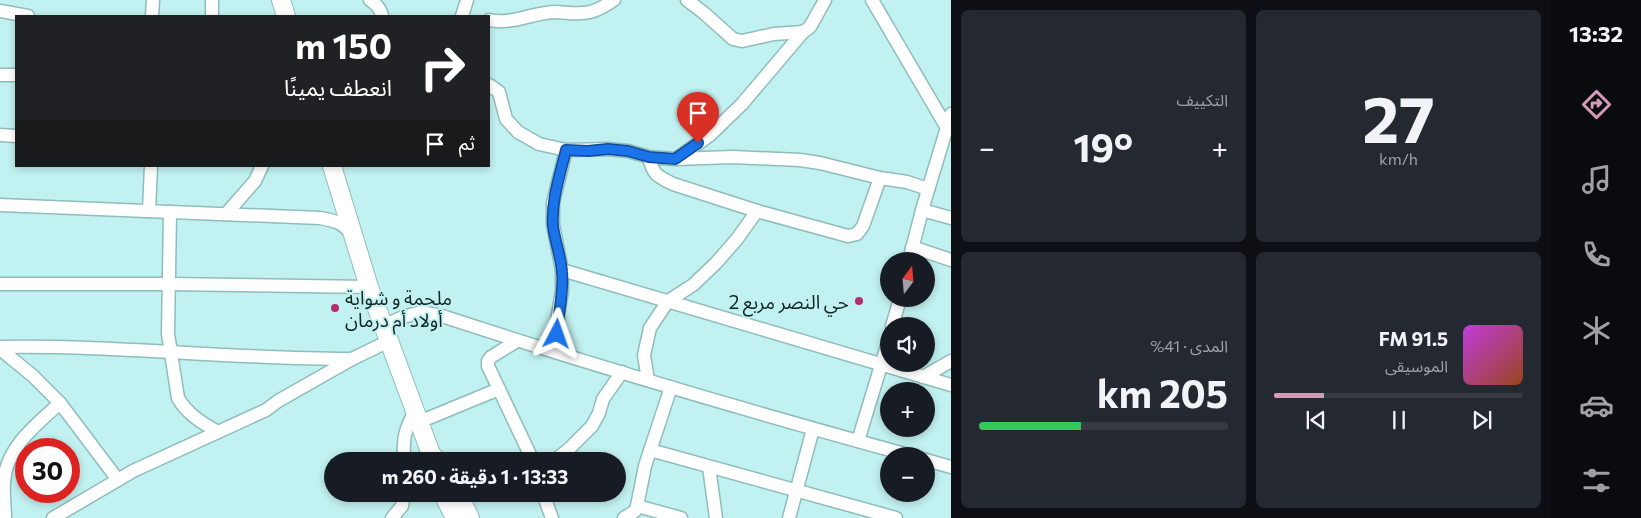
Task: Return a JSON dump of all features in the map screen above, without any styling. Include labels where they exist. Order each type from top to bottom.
[{"type":"highway","points":[[281,0],[286,15]]},
{"type":"highway","points":[[332,167],[369,287],[431,452]]},
{"type":"highway","points":[[447,502],[456,518]]},
{"type":"highway","points":[[462,502],[470,518]]},
{"type":"street","points":[[152,15],[153,0]]},
{"type":"street","points":[[212,0],[212,15]]},
{"type":"street","points":[[370,0],[382,12],[382,15]]},
{"type":"street","points":[[464,15],[467,0]]},
{"type":"street","points":[[490,20],[514,20],[536,14],[554,12],[589,12],[602,8],[614,0]]},
{"type":"street","points":[[687,0],[733,39],[742,41],[774,34],[803,32]]},
{"type":"street","points":[[675,159],[710,135],[742,104],[803,32],[810,27],[825,0]]},
{"type":"street","points":[[872,0],[947,128]]},
{"type":"street","points":[[0,11],[22,15]]},
{"type":"street","points":[[0,74],[15,75]]},
{"type":"street","points":[[490,86],[500,92],[506,119],[518,132],[539,144],[566,150],[588,151],[608,149],[628,151],[649,157],[675,159],[733,157],[800,160],[880,178],[908,182],[928,189]]},
{"type":"street","points":[[911,252],[951,114]]},
{"type":"street","points":[[0,135],[15,136]]},
{"type":"street","points":[[556,352],[558,315],[562,291],[562,270],[553,225],[553,203],[566,150]]},
{"type":"street","points":[[649,157],[652,170],[667,181],[757,211],[848,236],[857,234],[864,226],[880,178]]},
{"type":"street","points":[[149,212],[151,167]]},
{"type":"street","points":[[226,214],[255,181],[262,167]]},
{"type":"street","points":[[320,218],[330,213],[336,206],[341,193]]},
{"type":"street","points":[[0,205],[320,218],[339,222],[354,236]]},
{"type":"street","points":[[922,210],[951,218]]},
{"type":"street","points":[[648,380],[644,355],[650,328],[668,301],[693,285],[716,263],[737,240],[757,211]]},
{"type":"street","points":[[170,212],[168,334],[178,398],[183,407],[203,424],[218,432]]},
{"type":"street","points":[[912,247],[951,260]]},
{"type":"street","points":[[562,270],[880,365]]},
{"type":"street","points":[[0,284],[369,287]]},
{"type":"street","points":[[53,518],[133,471],[266,410],[278,401],[352,359],[386,334],[403,317],[421,312],[442,316],[516,341],[880,447]]},
{"type":"street","points":[[516,341],[488,361],[488,366],[529,452]]},
{"type":"street","points":[[0,348],[51,346],[352,359]]},
{"type":"street","points":[[0,348],[33,376],[60,403],[118,480]]},
{"type":"street","points":[[923,377],[951,361]]},
{"type":"street","points":[[565,452],[592,426],[599,413],[603,399],[622,372]]},
{"type":"street","points":[[858,441],[880,372]]},
{"type":"street","points":[[904,372],[951,385]]},
{"type":"street","points":[[624,518],[635,511],[637,506],[650,450],[671,387]]},
{"type":"street","points":[[404,452],[404,438],[407,426],[417,416],[499,389]]},
{"type":"street","points":[[5,518],[2,481],[9,457],[26,434],[60,403]]},
{"type":"street","points":[[788,518],[813,429]]},
{"type":"street","points":[[650,450],[896,518]]},
{"type":"street","points":[[935,463],[951,467]]},
{"type":"street","points":[[709,467],[716,518]]},
{"type":"street","points":[[392,518],[402,506],[403,502]]},
{"type":"street","points":[[546,502],[552,518]]},
{"type":"street","points":[[637,506],[681,518]]},
{"type":"place","name":"حي النصر مربع 2","points":[[859,301]]},
{"type":"place","name":"ملحمة و شواية أولاد أم درمان","points":[[335,308]]},
{"type":"route","points":[[557,334],[562,291],[562,270],[553,225],[553,203],[566,150],[588,151],[608,149],[628,151],[649,157],[675,159],[698,143]]}]
